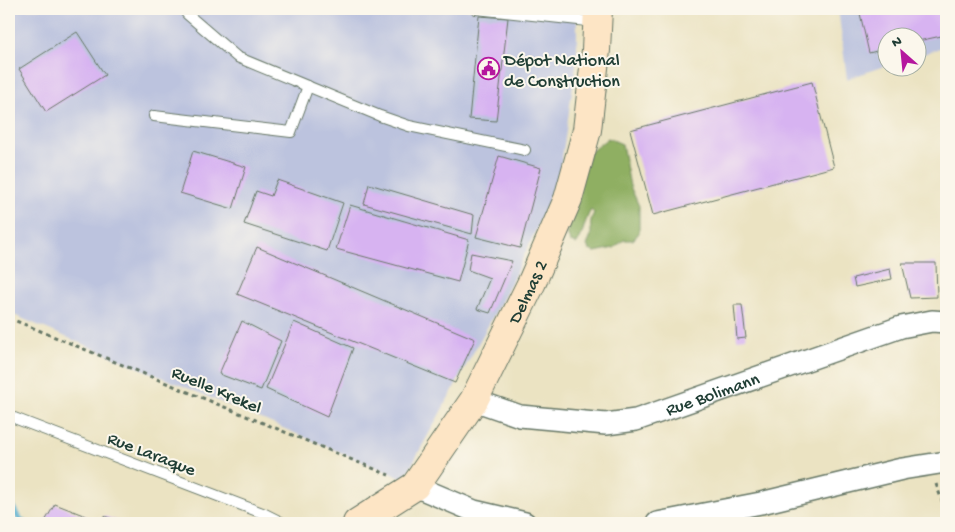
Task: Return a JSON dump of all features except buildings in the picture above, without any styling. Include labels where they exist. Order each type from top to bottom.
[{"type":"street","name":"Delmas 2","points":[[357,523],[414,486],[474,400],[532,282],[568,199],[587,130],[598,15]]},
{"type":"street","name":"Rue Bolimann","points":[[474,400],[520,416],[606,424],[636,420],[901,327],[932,322],[946,322]]},
{"type":"street","points":[[657,523],[761,503],[902,469],[937,463]]},
{"type":"street","points":[[414,486],[474,511],[525,523]]},
{"type":"lane","points":[[190,9],[187,14],[237,57],[380,116],[409,126],[525,150]]},
{"type":"lane","points":[[476,9],[598,15]]},
{"type":"lane","points":[[154,116],[291,132],[308,86]]},
{"type":"lane","name":"Rue Laraque","points":[[9,416],[265,514],[283,523]]},
{"type":"path","name":"Ruelle Krekel","points":[[9,318],[414,486]]},
{"type":"path","points":[[937,463],[946,512]]},
{"type":"shaded area","points":[[9,9],[577,9],[577,59],[558,184],[507,291],[404,479],[9,313]]},
{"type":"shaded area","points":[[838,9],[946,9],[946,46],[928,52],[928,28],[878,28],[878,68],[847,79]]},
{"type":"green space","points":[[608,138],[622,144],[630,186],[639,206],[639,233],[633,240],[624,240],[614,248],[595,252],[589,250],[587,245],[591,236],[591,221],[594,213],[591,210],[577,244],[570,242],[567,232],[589,153]]},
{"type":"waterway","points":[[9,500],[18,517],[25,523]]},
{"type":"place","name":"Dépot National de Construction","points":[[488,69]]}]
